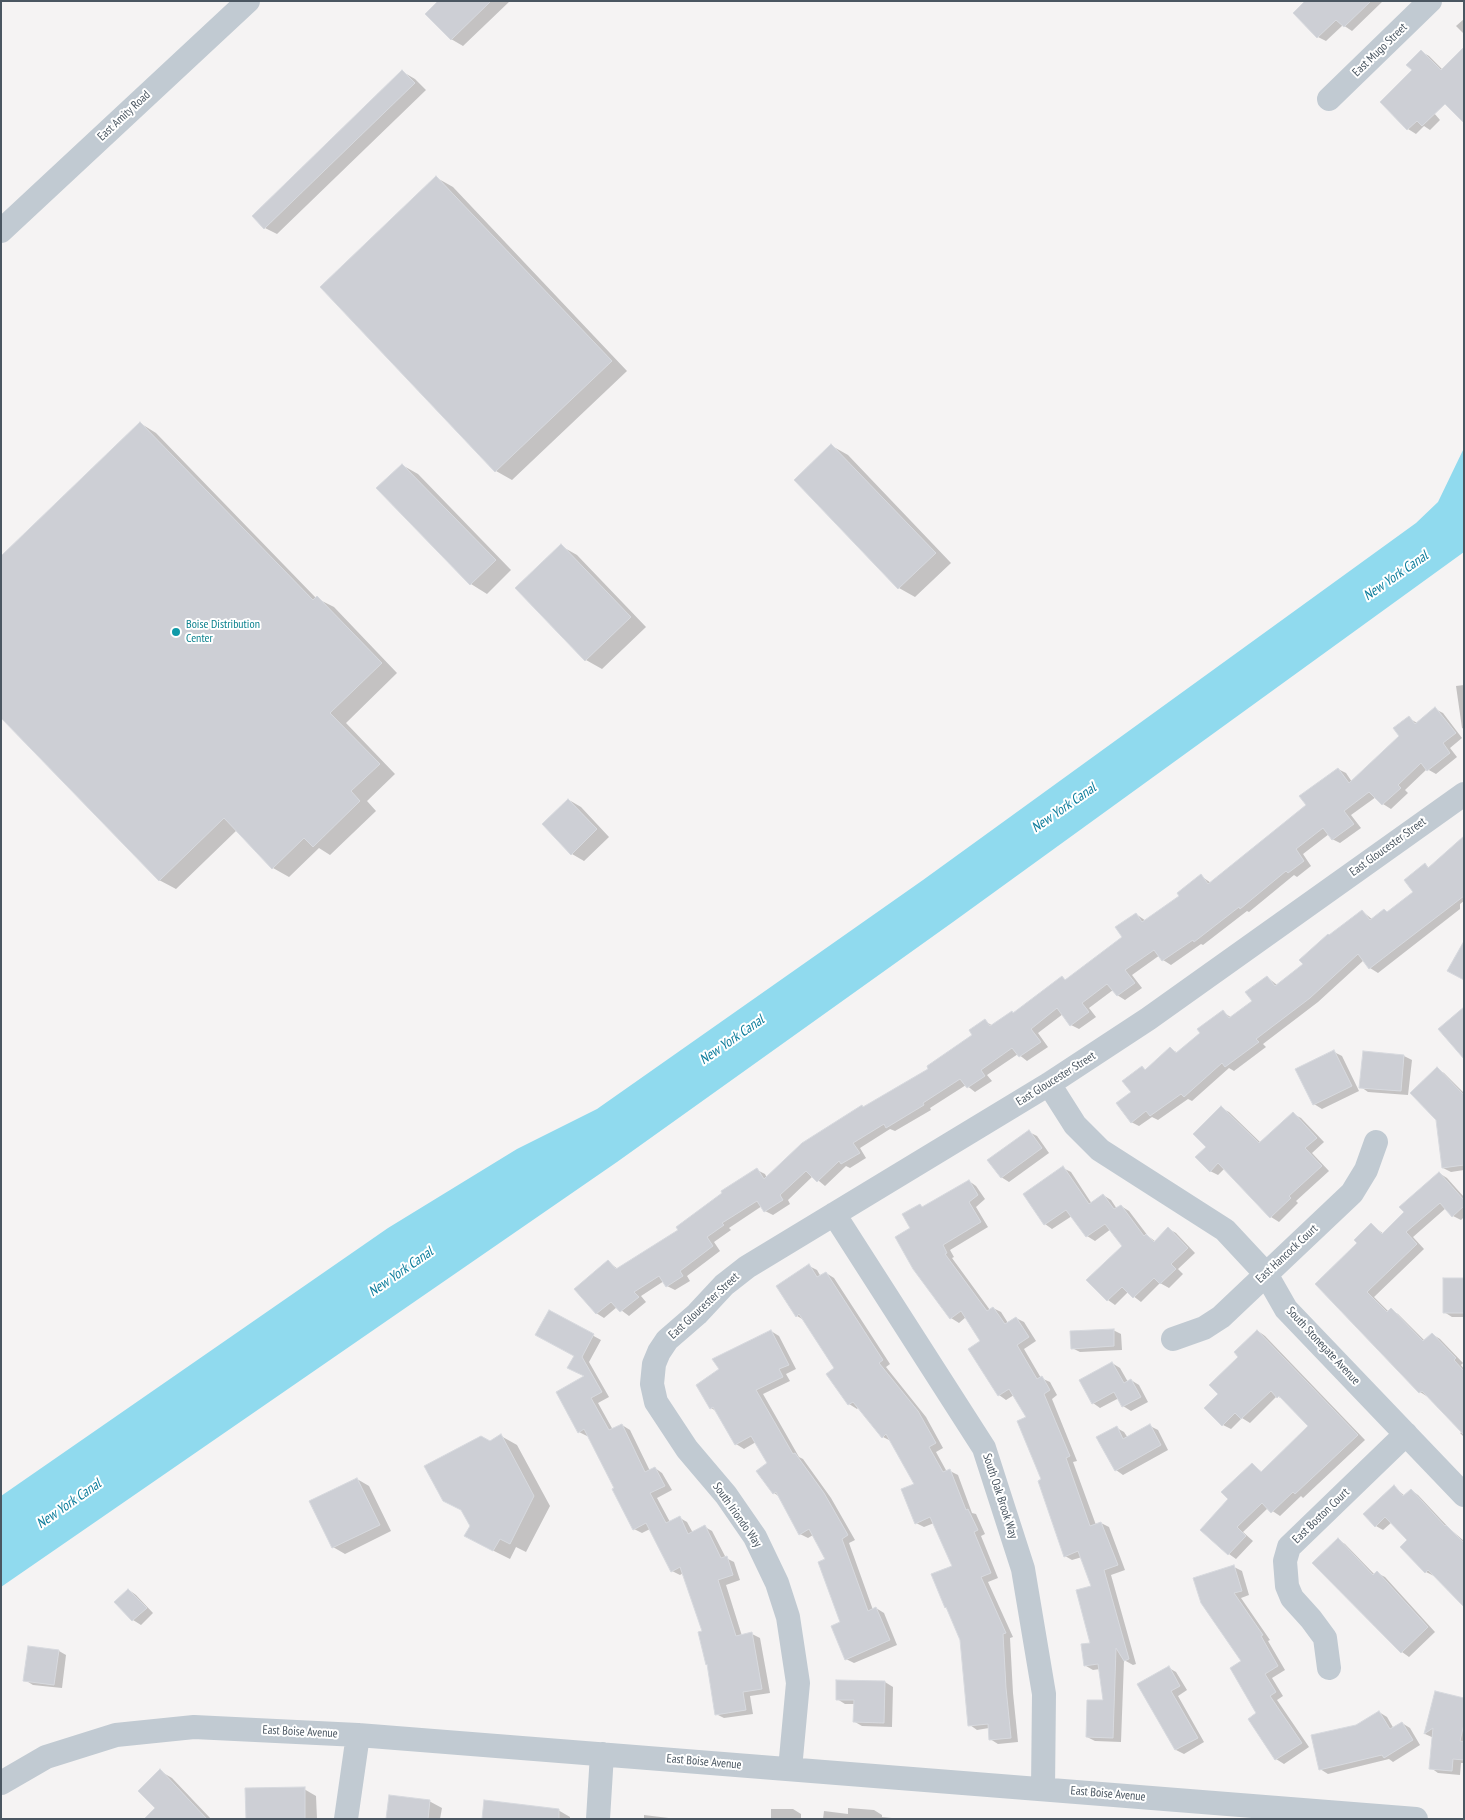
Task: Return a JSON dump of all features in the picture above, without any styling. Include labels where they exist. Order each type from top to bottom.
[{"type":"street","name":"East Amity Road","points":[[1,230],[248,1]]},
{"type":"street","name":"East Mugo Street","points":[[1329,99],[1430,1]]},
{"type":"street","name":"East Gloucester Street","points":[[654,1364],[667,1340],[698,1314],[724,1285],[747,1267],[1048,1084],[1148,1019],[1464,794]]},
{"type":"street","name":"South Stonegate Avenue","points":[[1048,1084],[1075,1125],[1100,1150],[1225,1230],[1266,1274],[1286,1309],[1464,1495]]},
{"type":"street","name":"East Hancock Court","points":[[1173,1339],[1204,1328],[1221,1317],[1352,1192],[1366,1170],[1376,1142]]},
{"type":"street","name":"South Oak Brook Way","points":[[834,1214],[984,1448],[1023,1569],[1044,1694],[1043,1789]]},
{"type":"street","name":"South Iriondo Way","points":[[654,1364],[652,1384],[656,1402],[687,1449],[726,1495],[756,1537],[777,1583],[788,1617],[798,1683],[790,1769]]},
{"type":"street","name":"East Boston Court","points":[[1329,1668],[1325,1638],[1292,1598],[1287,1586],[1285,1561],[1287,1554],[1290,1547],[1406,1434]]},
{"type":"street","name":"East Boise Avenue","points":[[1,1783],[46,1757],[116,1735],[194,1727],[358,1735],[1416,1819]]},
{"type":"street","points":[[346,1819],[358,1735]]},
{"type":"street","points":[[598,1819],[602,1754]]},
{"type":"water","name":"New York Canal","points":[[1464,448],[1464,552],[953,922],[617,1162],[1,1587],[1,1496],[388,1228],[517,1149],[597,1109],[923,880],[1416,523],[1438,502]]},
{"type":"building","points":[[438,1],[491,1],[451,40],[425,14]]},
{"type":"building","points":[[1305,1],[1371,1],[1344,27],[1336,20],[1317,38],[1293,13]]},
{"type":"building","points":[[1464,47],[1464,123],[1445,104],[1422,126],[1417,121],[1407,130],[1380,102],[1412,70],[1406,65],[1421,50],[1441,70]]},
{"type":"building","points":[[402,70],[415,83],[264,229],[252,216]]},
{"type":"building","points":[[436,176],[612,361],[495,472],[320,287]]},
{"type":"building","name":"Boise Distribution Center","points":[[140,422],[313,600],[317,596],[382,663],[330,713],[380,764],[351,791],[360,801],[313,847],[304,838],[272,869],[224,818],[159,881],[1,718],[1,556]]},
{"type":"building","points":[[831,444],[936,553],[898,589],[794,480]]},
{"type":"building","points":[[402,464],[496,560],[470,585],[376,488]]},
{"type":"building","points":[[561,544],[631,617],[585,661],[515,588]]},
{"type":"building","points":[[1435,707],[1456,733],[1443,743],[1450,753],[1427,771],[1421,763],[1398,785],[1401,788],[1382,805],[1369,792],[1344,811],[1354,824],[1332,840],[1323,828],[1296,849],[1304,861],[1288,873],[1286,871],[1240,909],[1239,907],[1194,942],[1193,940],[1162,961],[1154,950],[1125,970],[1135,983],[1117,996],[1107,984],[1082,1003],[1089,1012],[1070,1026],[1057,1008],[1031,1029],[1041,1042],[1019,1057],[1012,1048],[981,1070],[985,1076],[967,1088],[960,1079],[923,1103],[924,1105],[886,1128],[884,1124],[853,1143],[860,1153],[841,1164],[839,1161],[817,1182],[806,1171],[780,1195],[783,1200],[764,1212],[757,1201],[722,1223],[724,1225],[707,1237],[713,1246],[680,1271],[683,1276],[666,1287],[659,1276],[634,1292],[639,1297],[620,1312],[611,1302],[596,1314],[574,1289],[608,1260],[616,1269],[678,1230],[676,1227],[722,1193],[721,1191],[757,1168],[764,1179],[802,1143],[862,1105],[863,1107],[928,1069],[927,1066],[972,1035],[969,1030],[985,1019],[990,1026],[1012,1011],[1013,1013],[1062,976],[1065,980],[1122,937],[1115,927],[1136,913],[1142,922],[1179,896],[1177,893],[1201,874],[1208,884],[1306,805],[1299,796],[1338,768],[1349,783],[1399,736],[1393,728],[1409,716],[1415,724]]},
{"type":"building","points":[[568,799],[597,829],[571,855],[542,824]]},
{"type":"building","points":[[1464,836],[1464,896],[1369,969],[1358,954],[1310,998],[1256,1039],[1259,1042],[1225,1067],[1222,1063],[1184,1097],[1181,1094],[1150,1116],[1146,1111],[1131,1123],[1116,1103],[1131,1092],[1122,1081],[1142,1066],[1145,1070],[1170,1047],[1176,1053],[1200,1033],[1197,1029],[1223,1010],[1229,1018],[1252,1001],[1245,992],[1267,976],[1275,986],[1303,964],[1299,960],[1328,934],[1362,910],[1370,920],[1384,909],[1387,912],[1413,892],[1404,880],[1425,863],[1428,868]]},
{"type":"building","points":[[1464,941],[1464,980],[1447,971]]},
{"type":"building","points":[[1464,1007],[1464,1059],[1438,1029]]},
{"type":"building","points":[[1334,1050],[1352,1086],[1313,1105],[1295,1069]]},
{"type":"building","points":[[1363,1051],[1404,1055],[1401,1091],[1359,1088]]},
{"type":"building","points":[[1437,1067],[1464,1095],[1464,1165],[1442,1168],[1436,1120],[1410,1093]]},
{"type":"building","points":[[1221,1106],[1259,1143],[1293,1112],[1317,1138],[1305,1148],[1322,1166],[1289,1196],[1291,1198],[1270,1218],[1218,1163],[1210,1172],[1195,1157],[1206,1147],[1193,1134]]},
{"type":"building","points":[[1029,1130],[1042,1148],[1001,1178],[987,1160]]},
{"type":"building","points":[[1063,1166],[1089,1204],[1103,1194],[1114,1209],[1121,1205],[1144,1236],[1146,1234],[1154,1242],[1168,1227],[1188,1248],[1171,1264],[1176,1269],[1160,1284],[1154,1278],[1133,1298],[1122,1287],[1107,1301],[1086,1280],[1122,1246],[1105,1224],[1086,1237],[1066,1210],[1044,1225],[1023,1194]]},
{"type":"building","points":[[1439,1172],[1464,1200],[1464,1206],[1452,1217],[1440,1203],[1406,1232],[1417,1244],[1367,1292],[1387,1312],[1391,1308],[1423,1341],[1432,1333],[1456,1358],[1454,1360],[1464,1371],[1464,1435],[1422,1391],[1419,1393],[1315,1284],[1357,1243],[1354,1240],[1371,1223],[1382,1234],[1404,1212],[1399,1207]]},
{"type":"building","points":[[969,1180],[978,1195],[969,1202],[981,1222],[943,1245],[947,1253],[945,1254],[987,1311],[993,1307],[1005,1324],[1016,1317],[1029,1337],[1017,1345],[1037,1379],[1042,1376],[1050,1390],[1044,1394],[1070,1456],[1066,1458],[1090,1526],[1101,1522],[1118,1565],[1104,1570],[1129,1659],[1124,1661],[1116,1648],[1113,1738],[1086,1737],[1087,1700],[1103,1700],[1098,1664],[1084,1666],[1081,1644],[1090,1643],[1076,1590],[1091,1586],[1078,1551],[1064,1557],[1038,1481],[1041,1479],[1017,1421],[1026,1417],[1009,1389],[998,1396],[968,1349],[980,1341],[961,1311],[950,1319],[913,1269],[895,1237],[910,1228],[902,1214],[920,1204],[922,1207]]},
{"type":"building","points":[[809,1264],[817,1277],[826,1272],[883,1360],[879,1363],[918,1411],[936,1443],[929,1447],[943,1472],[950,1469],[966,1510],[968,1509],[978,1530],[974,1532],[991,1573],[981,1577],[1006,1633],[1003,1634],[1011,1738],[989,1740],[988,1724],[968,1726],[960,1640],[931,1574],[952,1566],[930,1517],[915,1524],[901,1489],[914,1484],[886,1434],[882,1438],[853,1402],[848,1405],[826,1374],[834,1368],[799,1314],[796,1317],[776,1286]]},
{"type":"building","points":[[1443,1278],[1464,1278],[1464,1313],[1443,1313]]},
{"type":"building","points":[[549,1310],[594,1334],[582,1357],[602,1392],[591,1398],[609,1430],[622,1424],[645,1472],[655,1467],[665,1486],[650,1493],[666,1523],[680,1516],[688,1534],[705,1525],[721,1558],[727,1556],[733,1575],[718,1580],[736,1636],[752,1632],[762,1689],[743,1692],[746,1710],[715,1715],[707,1664],[698,1632],[702,1631],[680,1567],[671,1572],[646,1523],[633,1530],[584,1429],[578,1433],[556,1392],[584,1376],[567,1368],[574,1356],[535,1335]]},
{"type":"building","points":[[1114,1329],[1114,1346],[1071,1349],[1070,1331]]},
{"type":"building","points":[[771,1330],[789,1365],[779,1369],[783,1377],[756,1390],[793,1454],[795,1453],[824,1493],[848,1535],[842,1539],[868,1611],[876,1607],[890,1640],[845,1660],[831,1626],[840,1622],[818,1562],[825,1559],[809,1529],[799,1535],[776,1492],[773,1494],[756,1471],[767,1463],[751,1436],[735,1445],[713,1407],[710,1409],[696,1385],[719,1369],[712,1359]]},
{"type":"building","points":[[1257,1330],[1358,1435],[1295,1494],[1293,1492],[1271,1513],[1262,1503],[1237,1527],[1246,1536],[1228,1555],[1200,1530],[1228,1499],[1221,1492],[1252,1463],[1261,1472],[1308,1426],[1279,1396],[1277,1398],[1271,1391],[1241,1419],[1235,1413],[1222,1426],[1204,1408],[1218,1394],[1209,1385],[1238,1357],[1234,1352]]},
{"type":"building","points":[[1112,1362],[1124,1383],[1131,1379],[1141,1397],[1122,1407],[1114,1392],[1092,1404],[1079,1380]]},
{"type":"building","points":[[1150,1424],[1161,1445],[1115,1471],[1096,1437],[1117,1426],[1123,1439]]},
{"type":"building","points":[[501,1434],[534,1496],[510,1544],[500,1539],[493,1551],[464,1536],[470,1526],[461,1510],[443,1501],[424,1466],[481,1436],[490,1441]]},
{"type":"building","points":[[357,1478],[380,1525],[332,1548],[309,1501]]},
{"type":"building","points":[[1394,1485],[1403,1496],[1411,1489],[1445,1526],[1464,1543],[1464,1607],[1428,1570],[1425,1573],[1400,1547],[1407,1540],[1385,1517],[1375,1527],[1363,1514]]},
{"type":"building","points":[[1338,1538],[1373,1575],[1377,1571],[1428,1627],[1401,1653],[1312,1563]]},
{"type":"building","points":[[1234,1565],[1242,1591],[1234,1593],[1263,1635],[1261,1636],[1278,1666],[1265,1674],[1276,1692],[1270,1696],[1302,1743],[1275,1760],[1248,1719],[1256,1713],[1230,1668],[1241,1661],[1201,1603],[1193,1578]]},
{"type":"building","points":[[128,1589],[147,1608],[132,1621],[114,1602]]},
{"type":"building","points":[[28,1646],[59,1650],[54,1685],[23,1681]]},
{"type":"building","points":[[1169,1666],[1180,1686],[1171,1691],[1198,1738],[1175,1750],[1137,1684]]},
{"type":"building","points":[[836,1680],[885,1681],[884,1723],[853,1722],[854,1700],[836,1700]]},
{"type":"building","points":[[1435,1691],[1464,1698],[1464,1724],[1460,1741],[1464,1742],[1464,1760],[1453,1759],[1452,1771],[1429,1769],[1433,1728],[1424,1734]]},
{"type":"building","points":[[1379,1711],[1390,1729],[1402,1722],[1413,1740],[1384,1758],[1382,1755],[1319,1770],[1311,1735],[1356,1725]]},
{"type":"building","points":[[160,1769],[207,1819],[144,1819],[155,1808],[138,1791]]},
{"type":"building","points":[[305,1787],[305,1819],[246,1819],[245,1788]]},
{"type":"building","points":[[389,1795],[430,1800],[428,1819],[386,1819]]},
{"type":"building","points":[[484,1800],[559,1809],[559,1819],[482,1819]]},
{"type":"place","name":"Boise Distribution Center","points":[[176,632]]}]
